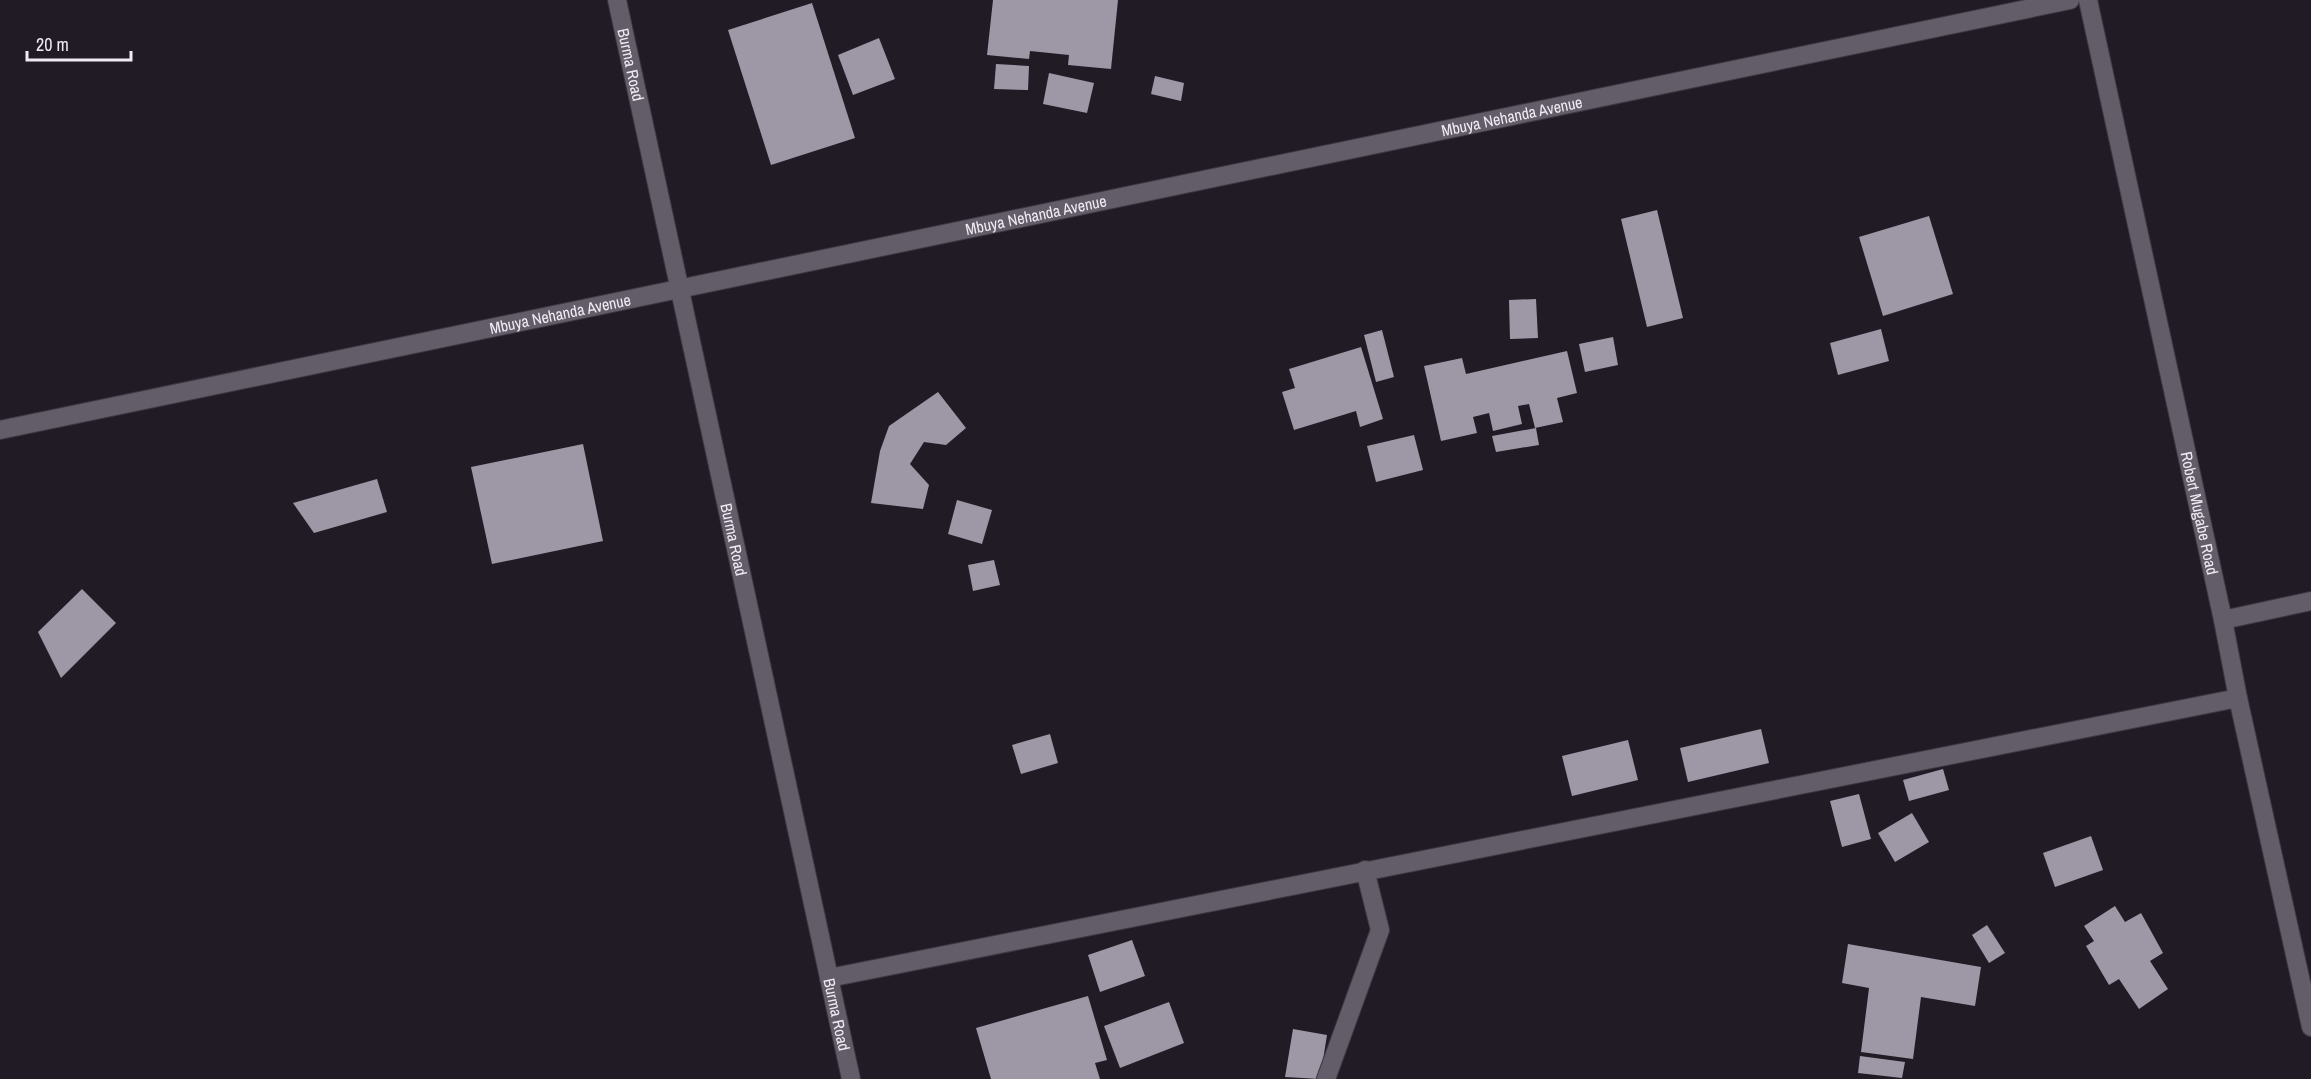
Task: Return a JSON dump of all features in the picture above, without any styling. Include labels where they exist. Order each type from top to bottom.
[{"type":"street","name":"Burma Road","points":[[617,0],[851,1079]]},
{"type":"street","name":"Mbuya Nehanda Avenue","points":[[0,430],[2070,0]]},
{"type":"street","name":"Robert Mugabe Road","points":[[2088,0],[2311,1027]]},
{"type":"street","points":[[2223,620],[2311,601]]},
{"type":"street","points":[[829,978],[1365,870],[2238,699]]},
{"type":"street","points":[[1326,1079],[1380,930],[1365,870]]},
{"type":"building","points":[[993,0],[1118,0],[1111,69],[1068,65],[1069,55],[1030,51],[1029,59],[987,55]]},
{"type":"building","points":[[812,3],[855,138],[771,165],[728,30]]},
{"type":"building","points":[[879,38],[895,79],[853,95],[838,55]]},
{"type":"building","points":[[996,64],[1029,66],[1028,90],[994,89]]},
{"type":"building","points":[[1049,73],[1094,83],[1087,113],[1043,104]]},
{"type":"building","points":[[1155,76],[1184,83],[1181,101],[1151,94]]},
{"type":"building","points":[[1657,210],[1683,318],[1647,327],[1621,219]]},
{"type":"building","points":[[1929,216],[1953,294],[1883,316],[1859,237]]},
{"type":"building","points":[[1536,299],[1538,338],[1510,339],[1509,300]]},
{"type":"building","points":[[1881,329],[1889,361],[1838,375],[1830,343]]},
{"type":"building","points":[[1382,330],[1394,377],[1376,382],[1364,335]]},
{"type":"building","points":[[1613,337],[1618,365],[1585,372],[1579,344]]},
{"type":"building","points":[[1361,347],[1383,419],[1360,427],[1356,411],[1294,430],[1282,392],[1295,388],[1289,369]]},
{"type":"building","points":[[1567,351],[1577,393],[1557,398],[1563,422],[1535,428],[1529,404],[1518,406],[1522,424],[1493,431],[1489,413],[1473,417],[1477,433],[1441,441],[1424,366],[1462,358],[1466,374]]},
{"type":"building","points":[[938,392],[966,428],[946,445],[924,442],[910,464],[929,485],[923,509],[871,503],[880,451],[889,426]]},
{"type":"building","points":[[1536,428],[1539,445],[1496,452],[1492,436]]},
{"type":"building","points":[[1414,435],[1423,470],[1376,482],[1367,446]]},
{"type":"building","points":[[583,444],[603,541],[492,564],[471,467]]},
{"type":"building","points":[[377,479],[387,512],[314,533],[293,503]]},
{"type":"building","points":[[957,500],[992,510],[982,544],[948,534]]},
{"type":"building","points":[[994,560],[1000,585],[973,591],[968,565]]},
{"type":"building","points":[[82,589],[116,623],[61,678],[38,632]]},
{"type":"building","points":[[1761,729],[1769,763],[1688,782],[1680,748]]},
{"type":"building","points":[[1050,734],[1058,763],[1021,774],[1012,745]]},
{"type":"building","points":[[1628,740],[1638,780],[1572,796],[1562,756]]},
{"type":"building","points":[[1943,769],[1949,790],[1909,801],[1903,780]]},
{"type":"building","points":[[1859,794],[1871,839],[1842,847],[1830,801]]},
{"type":"building","points":[[1912,813],[1929,842],[1895,862],[1878,833]]},
{"type":"building","points":[[2091,836],[2103,870],[2055,887],[2043,853]]},
{"type":"building","points":[[2115,906],[2125,922],[2141,913],[2163,953],[2150,961],[2168,989],[2139,1009],[2119,979],[2109,985],[2086,946],[2094,941],[2084,926]]},
{"type":"building","points":[[1987,925],[2005,953],[1989,963],[1972,935]]},
{"type":"building","points":[[1132,940],[1145,976],[1100,992],[1088,955]]},
{"type":"building","points":[[1848,944],[1981,967],[1975,1006],[1921,997],[1913,1059],[1861,1052],[1869,988],[1842,983]]},
{"type":"building","points":[[1088,996],[1107,1060],[1095,1063],[1100,1079],[991,1079],[976,1028]]},
{"type":"building","points":[[1169,1002],[1184,1043],[1120,1068],[1104,1026]]},
{"type":"building","points":[[1293,1029],[1327,1035],[1320,1079],[1285,1077]]},
{"type":"building","points":[[1860,1056],[1905,1062],[1902,1078],[1858,1073]]}]
